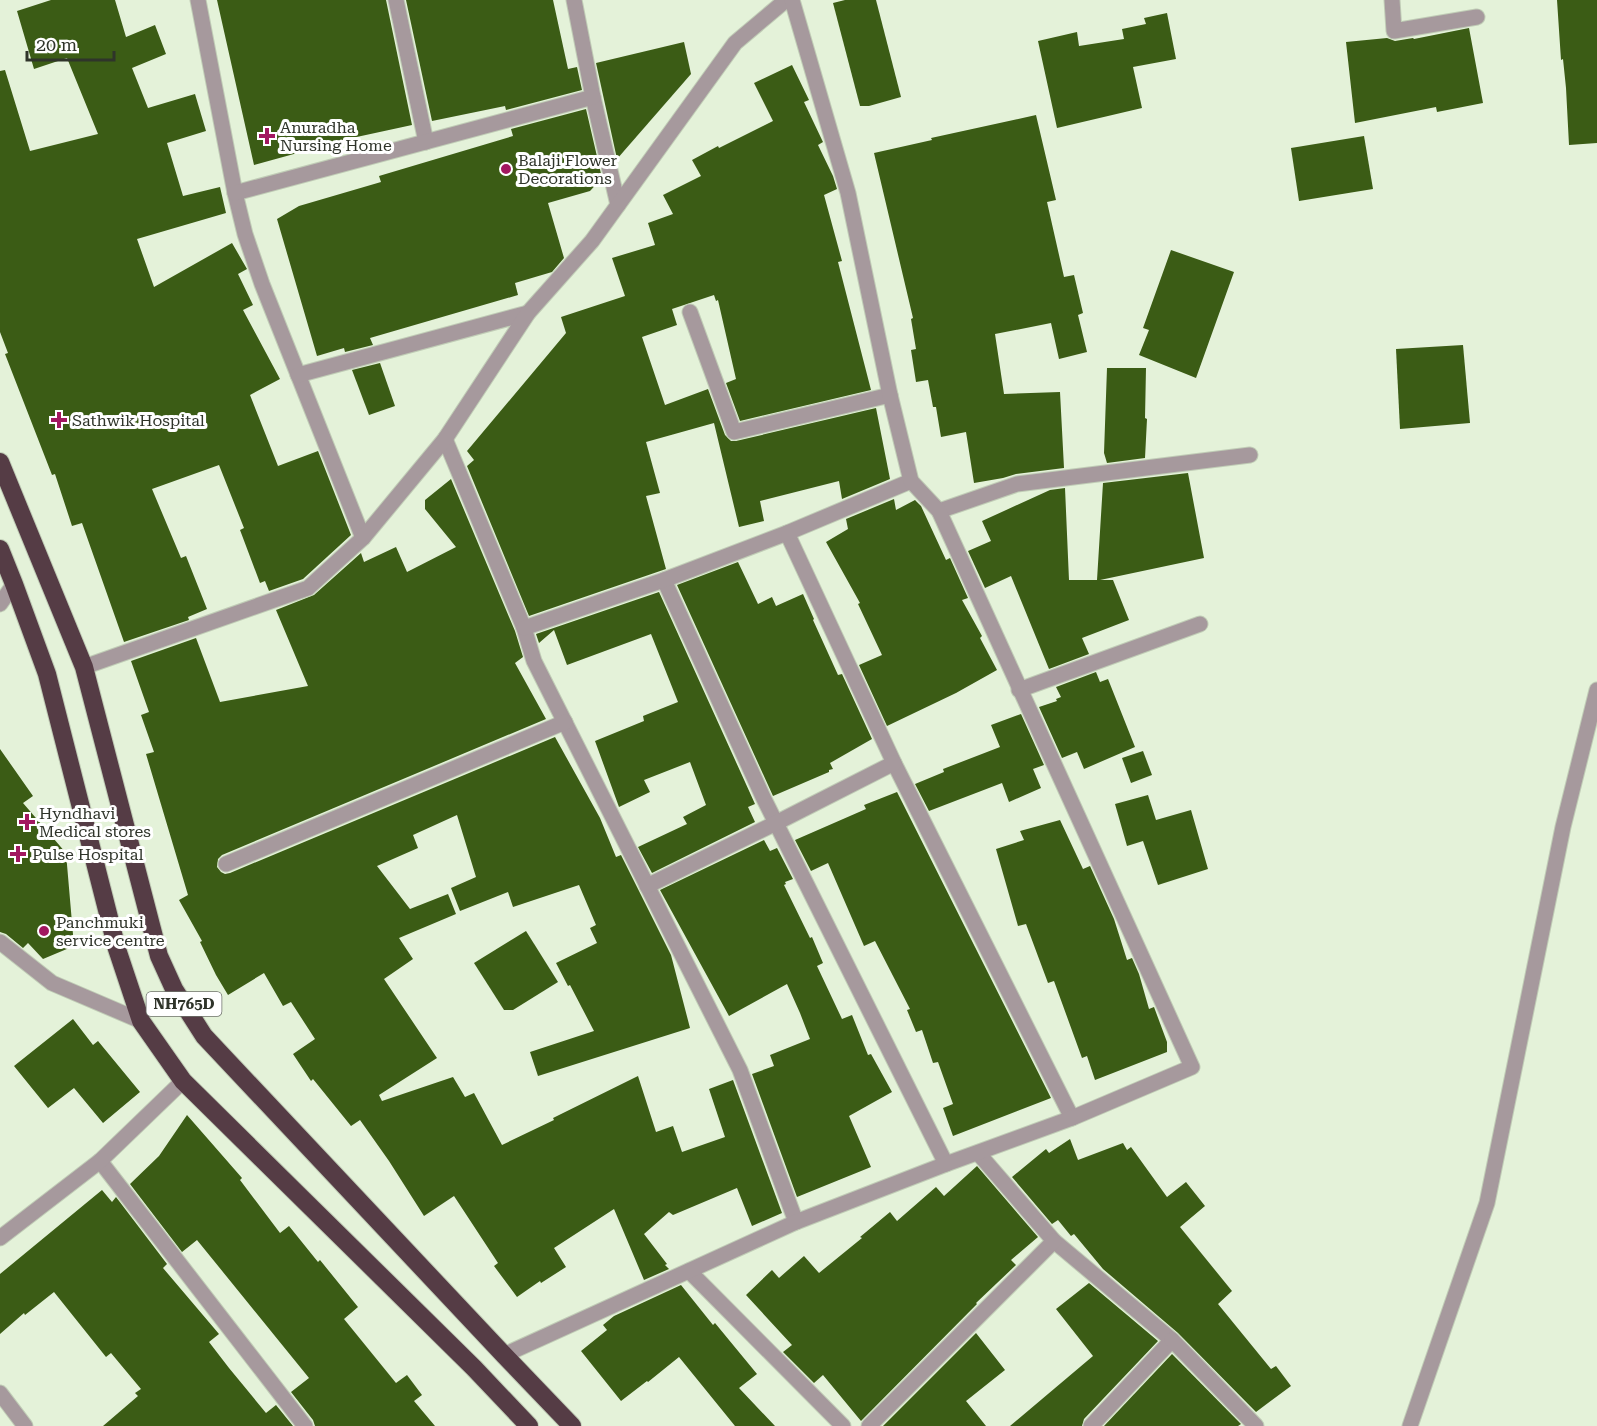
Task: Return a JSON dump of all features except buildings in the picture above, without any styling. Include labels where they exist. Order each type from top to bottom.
[{"type":"highway","name":"NH765D","points":[[0,462],[84,667],[159,956],[174,989],[204,1036],[573,1426]]},
{"type":"highway","name":"NH765D","points":[[0,549],[47,674],[117,949],[141,1021],[183,1081],[474,1368],[529,1426]]},
{"type":"street","points":[[198,0],[245,234],[363,538]]},
{"type":"street","points":[[396,0],[426,142]]},
{"type":"street","points":[[574,0],[618,205]]},
{"type":"street","points":[[84,667],[308,588],[363,538],[445,439],[528,313],[592,241],[735,42],[786,0]]},
{"type":"street","points":[[504,1355],[796,1222],[1072,1118],[1192,1067],[939,511],[911,480],[890,394],[848,193],[792,0]]},
{"type":"street","points":[[1392,0],[1394,31],[1477,17]]},
{"type":"street","points":[[235,193],[593,97]]},
{"type":"street","points":[[690,312],[734,432],[890,394]]},
{"type":"street","points":[[298,375],[528,313]]},
{"type":"street","points":[[445,439],[524,628],[534,660],[740,1070],[796,1222]]},
{"type":"street","points":[[939,511],[1017,484],[1250,455]]},
{"type":"street","points":[[524,628],[664,580],[787,533],[911,480]]},
{"type":"street","points":[[787,533],[894,763],[1072,1118]]},
{"type":"street","points":[[664,580],[763,797],[946,1164]]},
{"type":"street","points":[[0,604],[15,584]]},
{"type":"street","points":[[1019,690],[1200,624]]},
{"type":"street","points":[[1410,1426],[1487,1203],[1563,827],[1597,690]]},
{"type":"street","points":[[226,864],[565,722]]},
{"type":"street","points":[[647,886],[894,763]]},
{"type":"street","points":[[0,942],[52,983],[141,1021]]},
{"type":"street","points":[[0,1238],[100,1161],[183,1081]]},
{"type":"street","points":[[978,1153],[1054,1241],[1172,1340],[1257,1426]]},
{"type":"street","points":[[100,1161],[305,1426]]},
{"type":"street","points":[[869,1426],[1054,1241]]},
{"type":"street","points":[[689,1271],[843,1426]]},
{"type":"street","points":[[1091,1426],[1172,1340]]},
{"type":"street","points":[[0,1393],[26,1426]]},
{"type":"place","name":"Anuradha Nursing Home","points":[[267,136]]},
{"type":"place","name":"Balaji Flower Decorations","points":[[506,169]]},
{"type":"place","name":"Sathwik Hospital","points":[[59,420]]},
{"type":"place","name":"Hyndhavi Medical stores","points":[[27,822]]},
{"type":"place","name":"Pulse Hospital","points":[[18,854]]},
{"type":"place","name":"Panchmuki service centre","points":[[44,931]]}]
